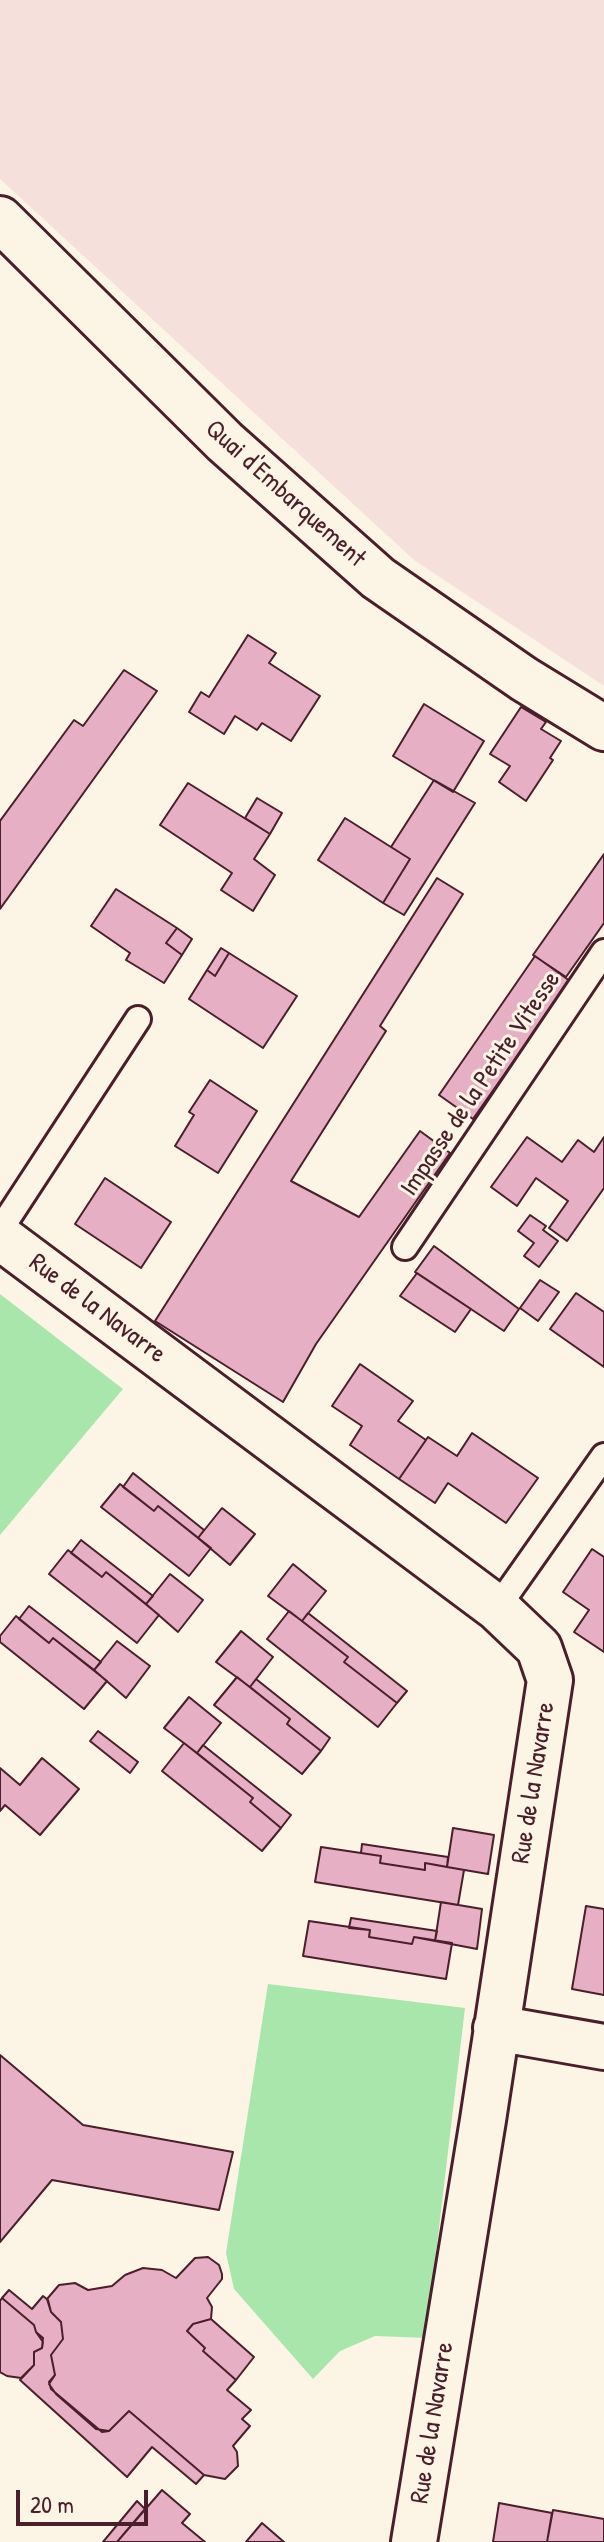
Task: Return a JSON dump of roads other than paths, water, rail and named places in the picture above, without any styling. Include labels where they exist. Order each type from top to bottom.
[{"type":"street","name":"Quai d'Embarquement","points":[[0,219],[225,442],[378,578],[524,679],[604,728]]},
{"type":"street","name":"Rue de la Navarre","points":[[0,1237],[497,1608],[539,1648],[550,1680],[414,2542]]},
{"type":"street","points":[[496,2028],[604,2047]]},
{"type":"lane","name":"Impasse de la Petite Vitesse","points":[[405,1247],[604,952]]},
{"type":"lane","points":[[0,1230],[138,1019]]},
{"type":"lane","points":[[497,1608],[604,1456]]}]
